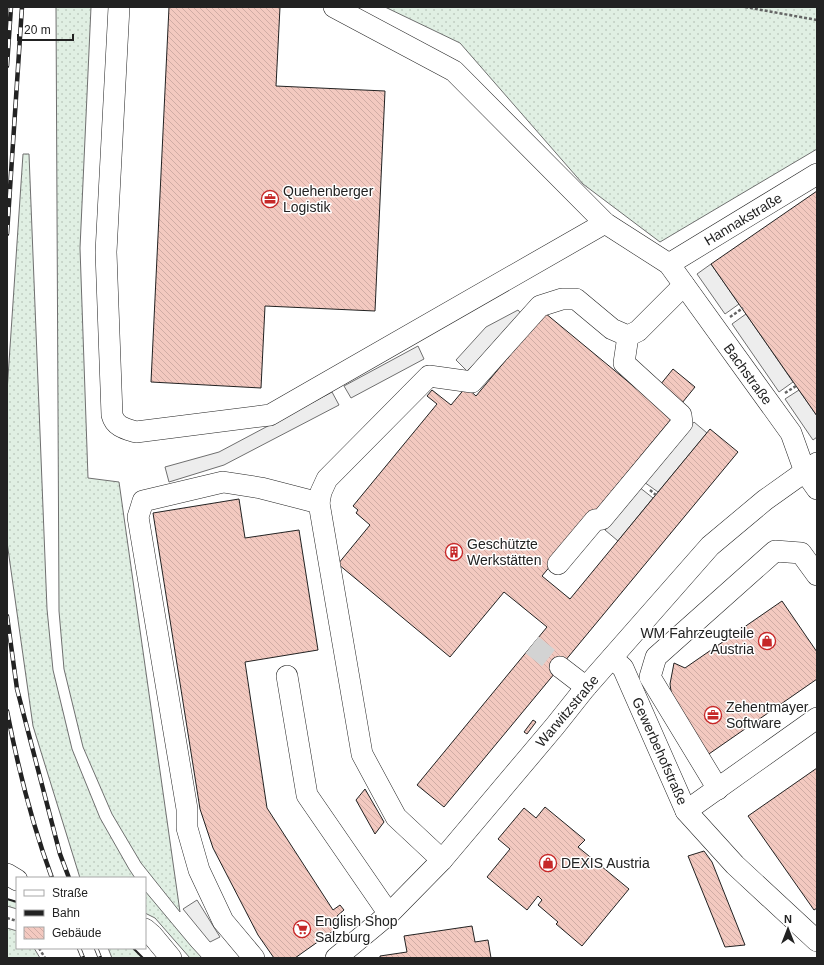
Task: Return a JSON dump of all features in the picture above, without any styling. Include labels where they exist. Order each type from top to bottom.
[{"type":"street","points":[[119,7],[106,252],[112,416],[113,421],[119,426],[136,432],[270,415],[605,223]]},
{"type":"street","points":[[334,7],[454,70],[605,223],[669,264]]},
{"type":"street","name":"Hannakstraße","points":[[669,264],[817,174]]},
{"type":"street","name":"Bachstraße","points":[[669,264],[790,433],[811,467],[817,489]]},
{"type":"street","points":[[628,336],[638,331],[684,285]]},
{"type":"street","points":[[442,860],[396,817],[362,754],[319,503],[321,492],[327,479],[429,376],[472,382],[540,306],[562,299],[576,299],[612,329],[628,336]]},
{"type":"street","points":[[558,564],[595,520],[602,519],[682,423],[680,415],[624,363],[628,336]]},
{"type":"street","name":"Warwitzstraße","points":[[336,958],[389,914],[442,860],[586,687],[710,546],[765,500],[811,467]]},
{"type":"street","points":[[254,958],[223,921],[200,870],[187,828],[187,809],[138,517],[142,501],[223,482],[260,488],[319,503]]},
{"type":"street","points":[[718,789],[650,677],[656,657],[775,551],[801,553],[817,575]]},
{"type":"street","name":"Gewerbehofstraße","points":[[612,658],[623,668],[686,811],[735,865],[817,941]]},
{"type":"street","points":[[560,667],[586,687]]},
{"type":"street","points":[[287,676],[307,795],[389,914]]},
{"type":"street","points":[[686,811],[817,718]]},
{"type":"street","points":[[7,874],[16,879]]},
{"type":"street","points":[[146,930],[171,958]]},
{"type":"path","points":[[745,7],[817,20]]},
{"type":"path","points":[[40,949],[45,958]]},
{"type":"green space","points":[[56,7],[91,7],[80,248],[88,478],[119,482],[180,912],[141,863],[112,814],[83,747],[64,669],[59,611]]},
{"type":"green space","points":[[385,7],[817,7],[817,149],[660,242],[583,184],[460,43]]},
{"type":"green space","points":[[23,154],[29,154],[47,609],[53,670],[72,749],[100,818],[134,877],[80,877],[33,726],[7,542],[7,392]]},
{"type":"green space","points":[[146,892],[202,958],[190,958],[155,918],[146,914]]},
{"type":"green space","points":[[7,899],[16,902],[16,909],[7,906]]},
{"type":"green space","points":[[7,928],[16,931],[16,949],[35,949],[40,958],[7,958]]},
{"type":"green space","points":[[108,949],[134,949],[143,958],[112,958]]},
{"type":"shaded area","points":[[711,264],[739,304],[725,314],[697,274]]},
{"type":"shaded area","points":[[518,310],[524,317],[467,371],[456,360],[486,327]]},
{"type":"shaded area","points":[[746,314],[793,382],[779,392],[732,324]]},
{"type":"shaded area","points":[[418,346],[424,359],[351,398],[344,386]]},
{"type":"shaded area","points":[[799,390],[817,416],[817,437],[813,440],[785,399]]},
{"type":"shaded area","points":[[332,392],[339,405],[224,465],[169,482],[165,467],[219,452]]},
{"type":"shaded area","points":[[694,422],[707,433],[658,492],[644,482]]},
{"type":"shaded area","points":[[639,487],[653,498],[618,541],[605,530]]},
{"type":"shaded area","points":[[197,900],[220,937],[210,942],[183,909]]},
{"type":"building","name":"Quehenberger Logistik","points":[[169,7],[280,7],[276,86],[385,91],[375,311],[265,306],[261,388],[151,382]]},
{"type":"building","points":[[817,191],[817,416],[711,264]]},
{"type":"building","name":"Geschützte Werkstätten","points":[[545,313],[672,418],[542,576],[570,599],[710,429],[738,452],[444,807],[417,785],[547,627],[504,592],[450,657],[338,564],[370,525],[356,513],[358,510],[353,506],[437,404],[427,396],[432,390],[451,405],[466,387],[476,396]]},
{"type":"building","points":[[673,369],[695,387],[682,403],[660,385]]},
{"type":"building","points":[[239,499],[245,538],[299,530],[318,650],[245,662],[267,808],[333,910],[340,905],[344,910],[337,916],[343,924],[295,958],[274,958],[258,935],[213,848],[200,809],[153,513]]},
{"type":"building","points":[[782,601],[817,652],[817,679],[706,756],[672,698],[670,684],[674,663],[685,668]]},
{"type":"building","points":[[533,720],[536,722],[527,734],[524,732]]},
{"type":"building","points":[[817,768],[817,908],[814,910],[748,816]]},
{"type":"building","points":[[365,789],[384,822],[375,834],[356,800]]},
{"type":"building","name":"DEXIS Austria","points":[[545,807],[585,840],[578,847],[629,889],[582,946],[556,924],[558,922],[538,905],[542,900],[538,896],[527,910],[487,877],[510,849],[498,839],[524,808],[536,818]]},
{"type":"building","points":[[704,851],[712,862],[745,945],[725,947],[688,856]]},
{"type":"building","points":[[472,926],[475,942],[488,940],[491,958],[380,958],[380,956],[407,952],[404,936]]},
{"type":"tunnel","points":[[532,645],[560,667]]},
{"type":"railway","points":[[7,66],[11,7]]},
{"type":"railway","points":[[7,234],[22,7]]},
{"type":"railway","points":[[7,616],[17,689],[60,854],[69,877]]},
{"type":"railway","points":[[7,711],[26,796],[52,877]]},
{"type":"railway","points":[[79,949],[83,958]]},
{"type":"railway","points":[[96,949],[100,958]]},
{"type":"wall","points":[[7,899],[16,902]]},
{"type":"wall","points":[[134,949],[143,958]]},
{"type":"place","name":"Quehenberger Logistik","points":[[270,199]]},
{"type":"place","name":"Geschützte Werkstätten","points":[[454,552]]},
{"type":"place","name":"WM Fahrzeugteile Austria","points":[[767,641]]},
{"type":"place","name":"Zehentmayer Software","points":[[713,715]]},
{"type":"place","name":"DEXIS Austria","points":[[548,863]]},
{"type":"place","name":"English Shop Salzburg","points":[[302,929]]}]
